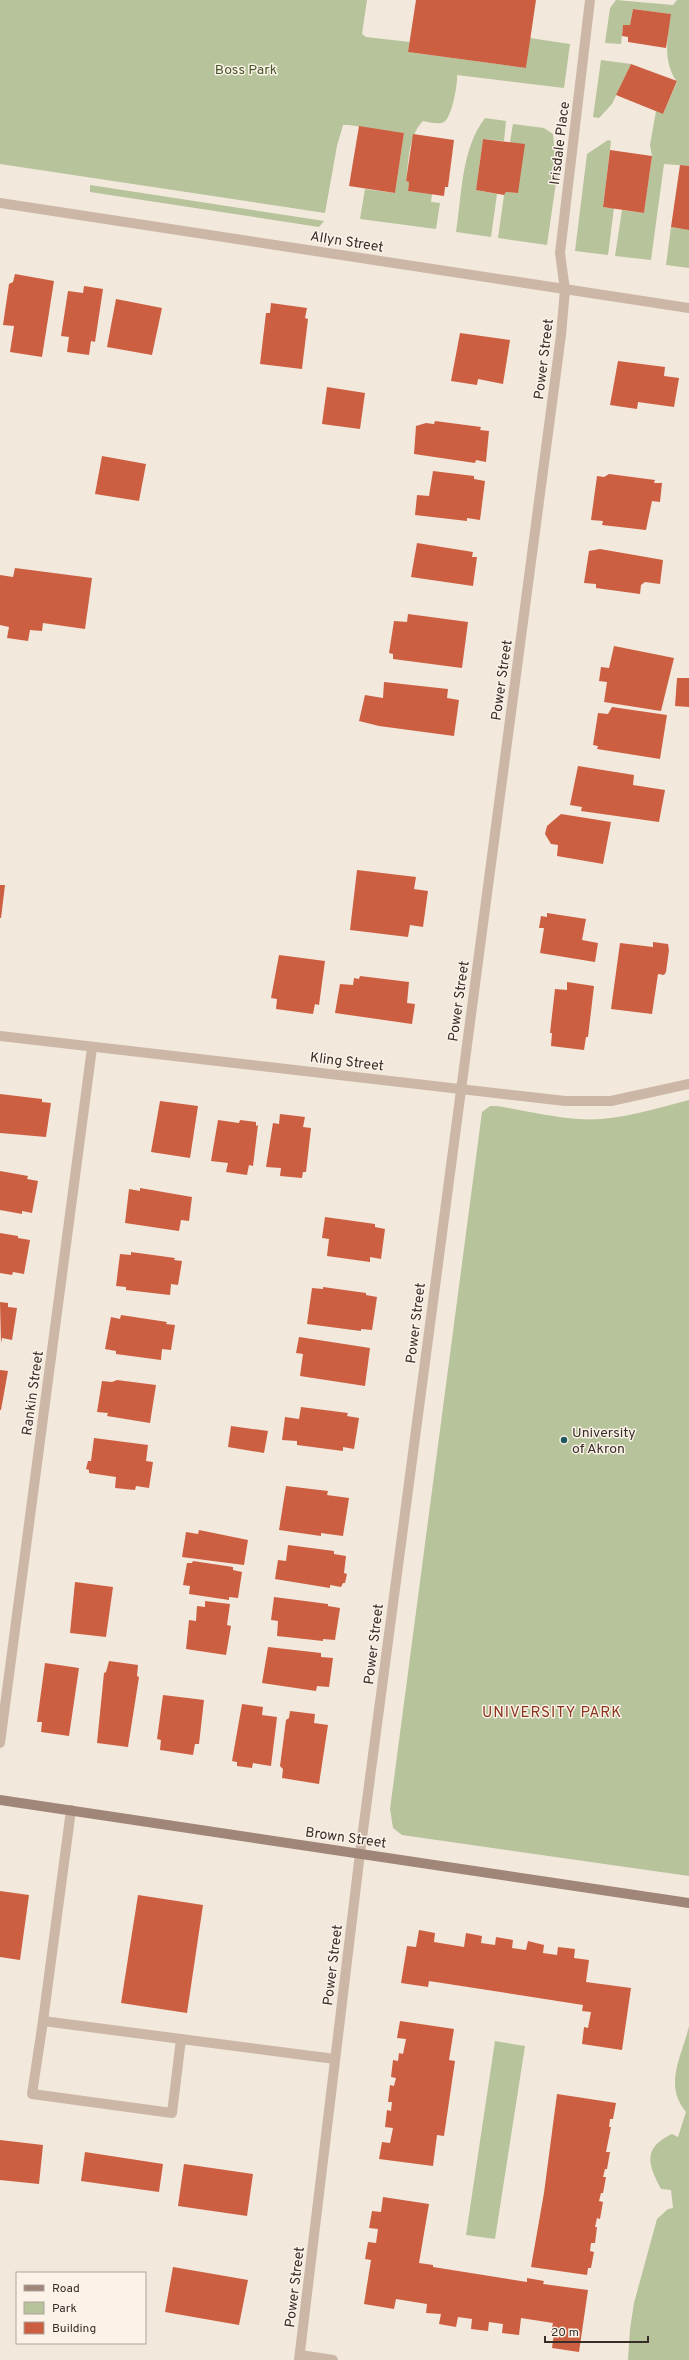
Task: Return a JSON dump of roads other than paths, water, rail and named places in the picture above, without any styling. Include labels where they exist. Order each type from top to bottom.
[{"type":"main road","name":"Brown Street","points":[[0,1800],[689,1903]]},
{"type":"street","name":"Irisdale Place","points":[[565,290],[560,253],[590,0]]},
{"type":"street","name":"Allyn Street","points":[[0,203],[689,308]]},
{"type":"street","name":"Power Street","points":[[300,2358],[360,1853],[565,290]]},
{"type":"street","name":"Kling Street","points":[[0,1036],[92,1048],[592,1102],[629,1098],[689,1084]]},
{"type":"street","name":"Rankin Street","points":[[0,1742],[92,1048]]},
{"type":"street","points":[[72,1810],[32,2094],[172,2113],[182,2039]]},
{"type":"street","points":[[43,2021],[335,2059]]},
{"type":"street","points":[[300,2358],[334,2360]]},
{"type":"place","name":"University of Akron","points":[[564,1440]]},
{"type":"district","name":"UNIVERSITY PARK","points":[[552,1712]]},
{"type":"park label","name":"Boss Park","points":[[246,69]]}]
